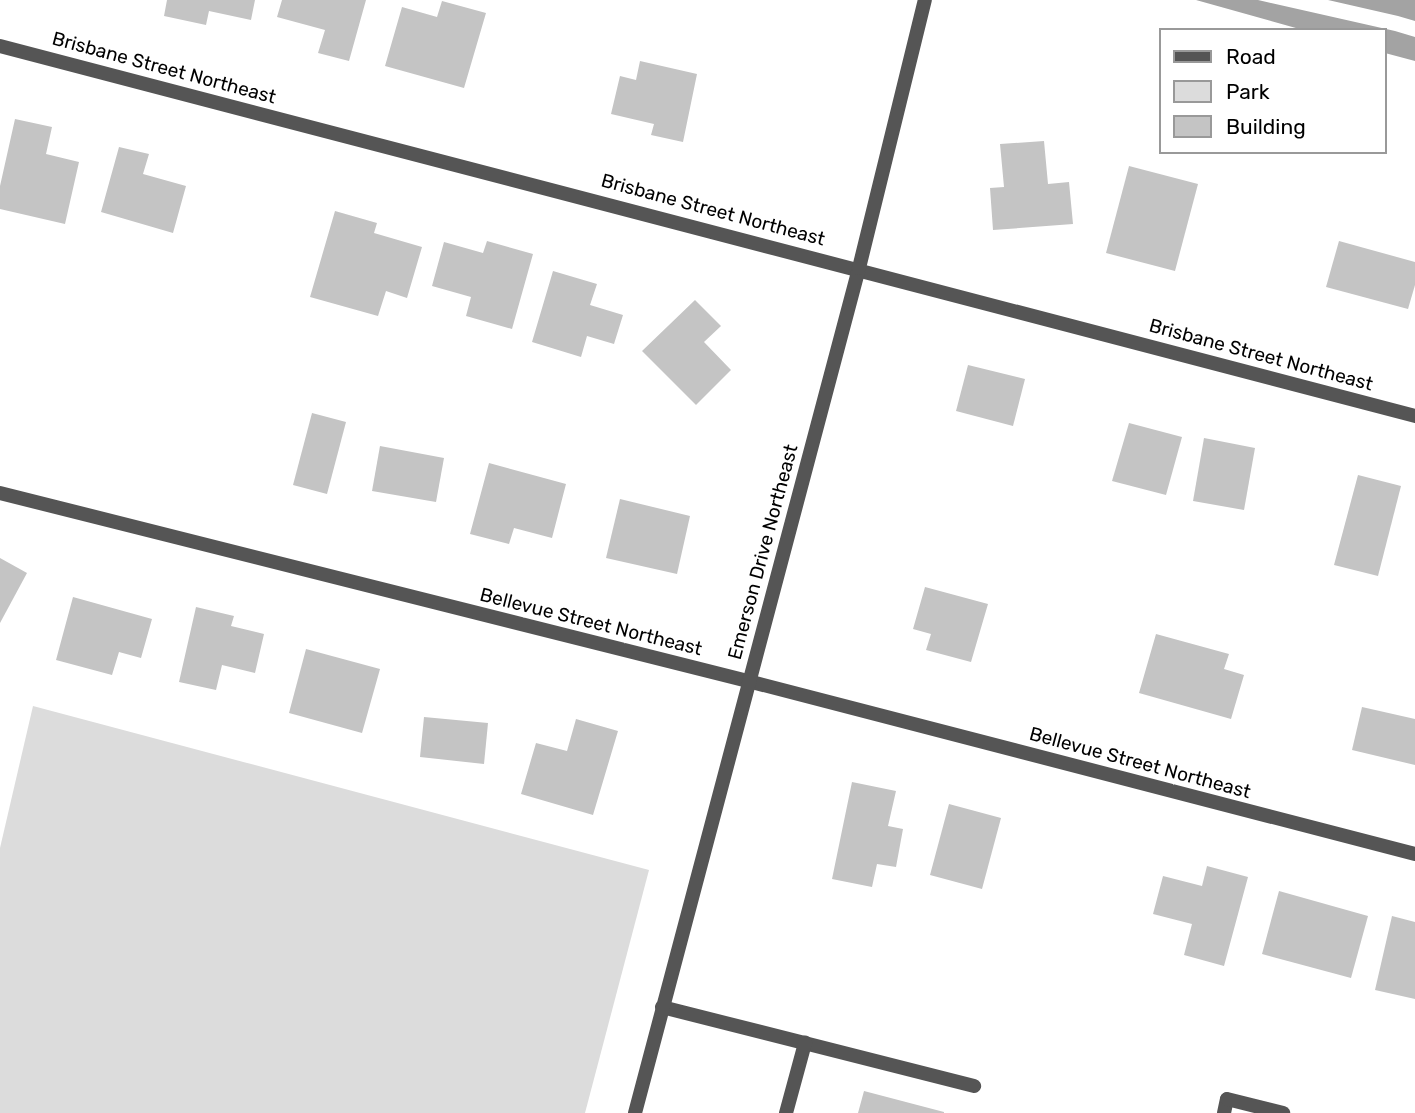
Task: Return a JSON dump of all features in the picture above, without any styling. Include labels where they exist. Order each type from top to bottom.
[{"type":"street","name":"Emerson Drive Northeast","points":[[635,1113],[859,268],[925,0]]},
{"type":"street","name":"Brisbane Street Northeast","points":[[0,46],[859,268],[1415,416]]},
{"type":"street","name":"Bellevue Street Northeast","points":[[0,492],[748,681],[1415,854]]},
{"type":"street","points":[[662,1007],[974,1086]]},
{"type":"street","points":[[786,1113],[805,1043]]},
{"type":"street","points":[[1224,1113],[1227,1099],[1283,1113]]},
{"type":"green space","points":[[33,706],[649,870],[585,1113],[0,1113],[0,848]]},
{"type":"shaded area","points":[[1196,0],[1258,0],[1382,28],[1296,28]]},
{"type":"shaded area","points":[[1328,0],[1415,0],[1415,21],[1398,16]]},
{"type":"shaded area","points":[[1387,29],[1415,37],[1415,61],[1387,54]]},
{"type":"building","points":[[167,0],[255,0],[251,20],[209,11],[206,25],[164,16]]},
{"type":"building","points":[[282,0],[366,0],[349,61],[318,53],[325,30],[277,17]]},
{"type":"building","points":[[442,1],[486,13],[464,88],[385,66],[402,7],[437,17]]},
{"type":"building","points":[[640,61],[697,74],[683,142],[651,135],[654,124],[611,114],[620,76],[636,80]]},
{"type":"building","points":[[15,119],[52,127],[46,154],[79,162],[65,224],[0,209],[0,186]]},
{"type":"building","points":[[1044,141],[1048,184],[1069,182],[1073,224],[993,230],[990,188],[1004,187],[1000,144]]},
{"type":"building","points":[[119,147],[149,154],[143,174],[186,186],[173,233],[101,212]]},
{"type":"building","points":[[1129,166],[1198,184],[1175,271],[1106,253]]},
{"type":"building","points":[[335,211],[377,223],[374,233],[422,247],[407,298],[386,291],[378,316],[310,297]]},
{"type":"building","points":[[487,241],[533,254],[512,329],[466,316],[471,297],[432,286],[444,242],[483,253]]},
{"type":"building","points":[[1339,241],[1415,262],[1415,285],[1408,309],[1326,287]]},
{"type":"building","points":[[553,271],[597,284],[590,305],[623,315],[614,344],[587,336],[581,357],[532,342]]},
{"type":"building","points":[[695,300],[721,326],[704,342],[731,370],[696,405],[642,351]]},
{"type":"building","points":[[968,365],[1025,379],[1013,426],[956,411]]},
{"type":"building","points":[[312,413],[346,422],[327,494],[293,485]]},
{"type":"building","points":[[1129,423],[1182,437],[1166,495],[1112,481]]},
{"type":"building","points":[[1204,438],[1255,448],[1244,510],[1193,501]]},
{"type":"building","points":[[380,446],[444,458],[436,502],[372,491]]},
{"type":"building","points":[[489,463],[566,484],[552,538],[514,528],[509,544],[470,534]]},
{"type":"building","points":[[1358,475],[1401,486],[1378,576],[1334,565]]},
{"type":"building","points":[[620,499],[690,516],[677,574],[606,558]]},
{"type":"building","points":[[0,558],[27,573],[0,623]]},
{"type":"building","points":[[925,587],[988,604],[971,662],[926,650],[931,634],[913,629]]},
{"type":"building","points":[[73,597],[152,619],[141,658],[119,652],[112,675],[56,660]]},
{"type":"building","points":[[196,607],[234,616],[231,626],[264,634],[255,673],[222,665],[216,690],[179,682]]},
{"type":"building","points":[[1156,634],[1229,654],[1224,669],[1244,675],[1231,719],[1139,693]]},
{"type":"building","points":[[306,649],[380,669],[362,733],[289,713]]},
{"type":"building","points":[[1362,707],[1415,719],[1415,765],[1352,750]]},
{"type":"building","points":[[424,717],[488,723],[484,764],[420,757]]},
{"type":"building","points":[[576,719],[618,731],[593,815],[521,794],[536,743],[567,751]]},
{"type":"building","points":[[852,782],[896,791],[888,826],[903,829],[896,867],[877,864],[872,887],[832,879]]},
{"type":"building","points":[[949,804],[1001,818],[982,889],[930,875]]},
{"type":"building","points":[[1207,866],[1248,877],[1224,966],[1184,955],[1192,924],[1153,914],[1163,876],[1202,886]]},
{"type":"building","points":[[1279,891],[1368,916],[1351,978],[1262,954]]},
{"type":"building","points":[[1392,916],[1415,922],[1415,999],[1375,990]]},
{"type":"building","points":[[864,1091],[944,1112],[944,1113],[858,1113]]}]
